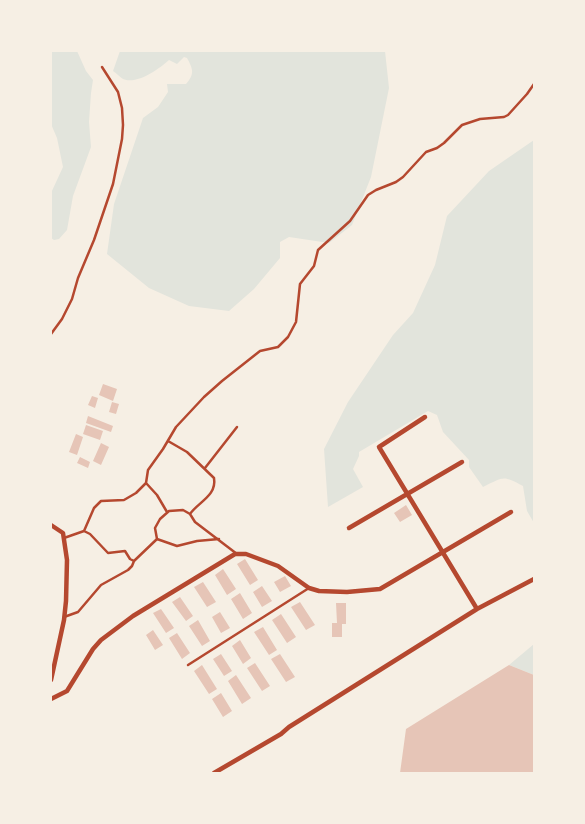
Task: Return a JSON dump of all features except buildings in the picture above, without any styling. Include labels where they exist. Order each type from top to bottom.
[{"type":"street","points":[[425,418],[379,447],[477,609]]},
{"type":"street","points":[[349,528],[462,462]]},
{"type":"street","points":[[51,699],[68,691],[93,649],[101,640],[133,616],[237,554],[246,554],[278,566],[309,588],[319,591],[347,592],[380,589],[511,512]]},
{"type":"street","points":[[51,525],[63,534],[67,560],[64,617],[51,680]]},
{"type":"street","points":[[214,773],[281,734],[297,722],[477,609],[534,579]]},
{"type":"lane","points":[[51,334],[62,319],[72,299],[78,278],[94,240],[113,184],[122,139],[122,108],[118,92],[102,66]]},
{"type":"lane","points":[[84,531],[96,504],[101,501],[127,498],[146,483],[148,470],[182,421],[222,381],[260,351],[278,347],[288,337],[296,322],[300,284],[314,266],[318,250],[350,221],[368,195],[402,177],[426,152],[444,143],[462,125],[480,118],[504,117],[508,115],[534,84]]},
{"type":"lane","points":[[205,468],[237,427]]},
{"type":"lane","points":[[168,441],[187,452],[214,478],[206,499],[196,506],[190,514]]},
{"type":"lane","points":[[146,483],[157,495],[167,512]]},
{"type":"lane","points":[[157,539],[156,524],[167,512],[176,509],[183,510],[190,514],[195,522],[237,554]]},
{"type":"lane","points":[[64,538],[84,531],[90,534],[108,553],[125,551],[130,559],[134,561]]},
{"type":"lane","points":[[157,539],[177,546],[197,541],[219,539]]},
{"type":"lane","points":[[64,617],[78,612],[101,586],[128,570],[134,561],[157,539]]},
{"type":"lane","points":[[188,665],[309,588]]},
{"type":"shaded area","points":[[51,51],[77,51],[86,71],[93,80],[89,122],[91,147],[73,196],[67,230],[59,239],[54,240],[51,238],[51,193],[63,167],[57,138],[51,124]]},
{"type":"shaded area","points":[[120,51],[385,51],[389,88],[371,177],[352,225],[329,243],[289,237],[280,242],[280,258],[254,289],[229,311],[189,306],[149,288],[107,254],[114,204],[143,118],[158,107],[168,92],[167,84],[186,84],[191,77],[192,71],[187,58],[184,57],[177,64],[169,60],[154,72],[141,78],[135,80],[123,79],[113,71]]},
{"type":"shaded area","points":[[534,140],[534,523],[527,511],[523,486],[511,480],[503,479],[483,487],[469,467],[469,460],[443,432],[437,415],[428,411],[359,452],[353,469],[363,487],[328,507],[324,449],[348,402],[393,335],[413,313],[435,265],[447,216],[489,171]]},
{"type":"shaded area","points":[[534,644],[534,675],[509,665]]}]
